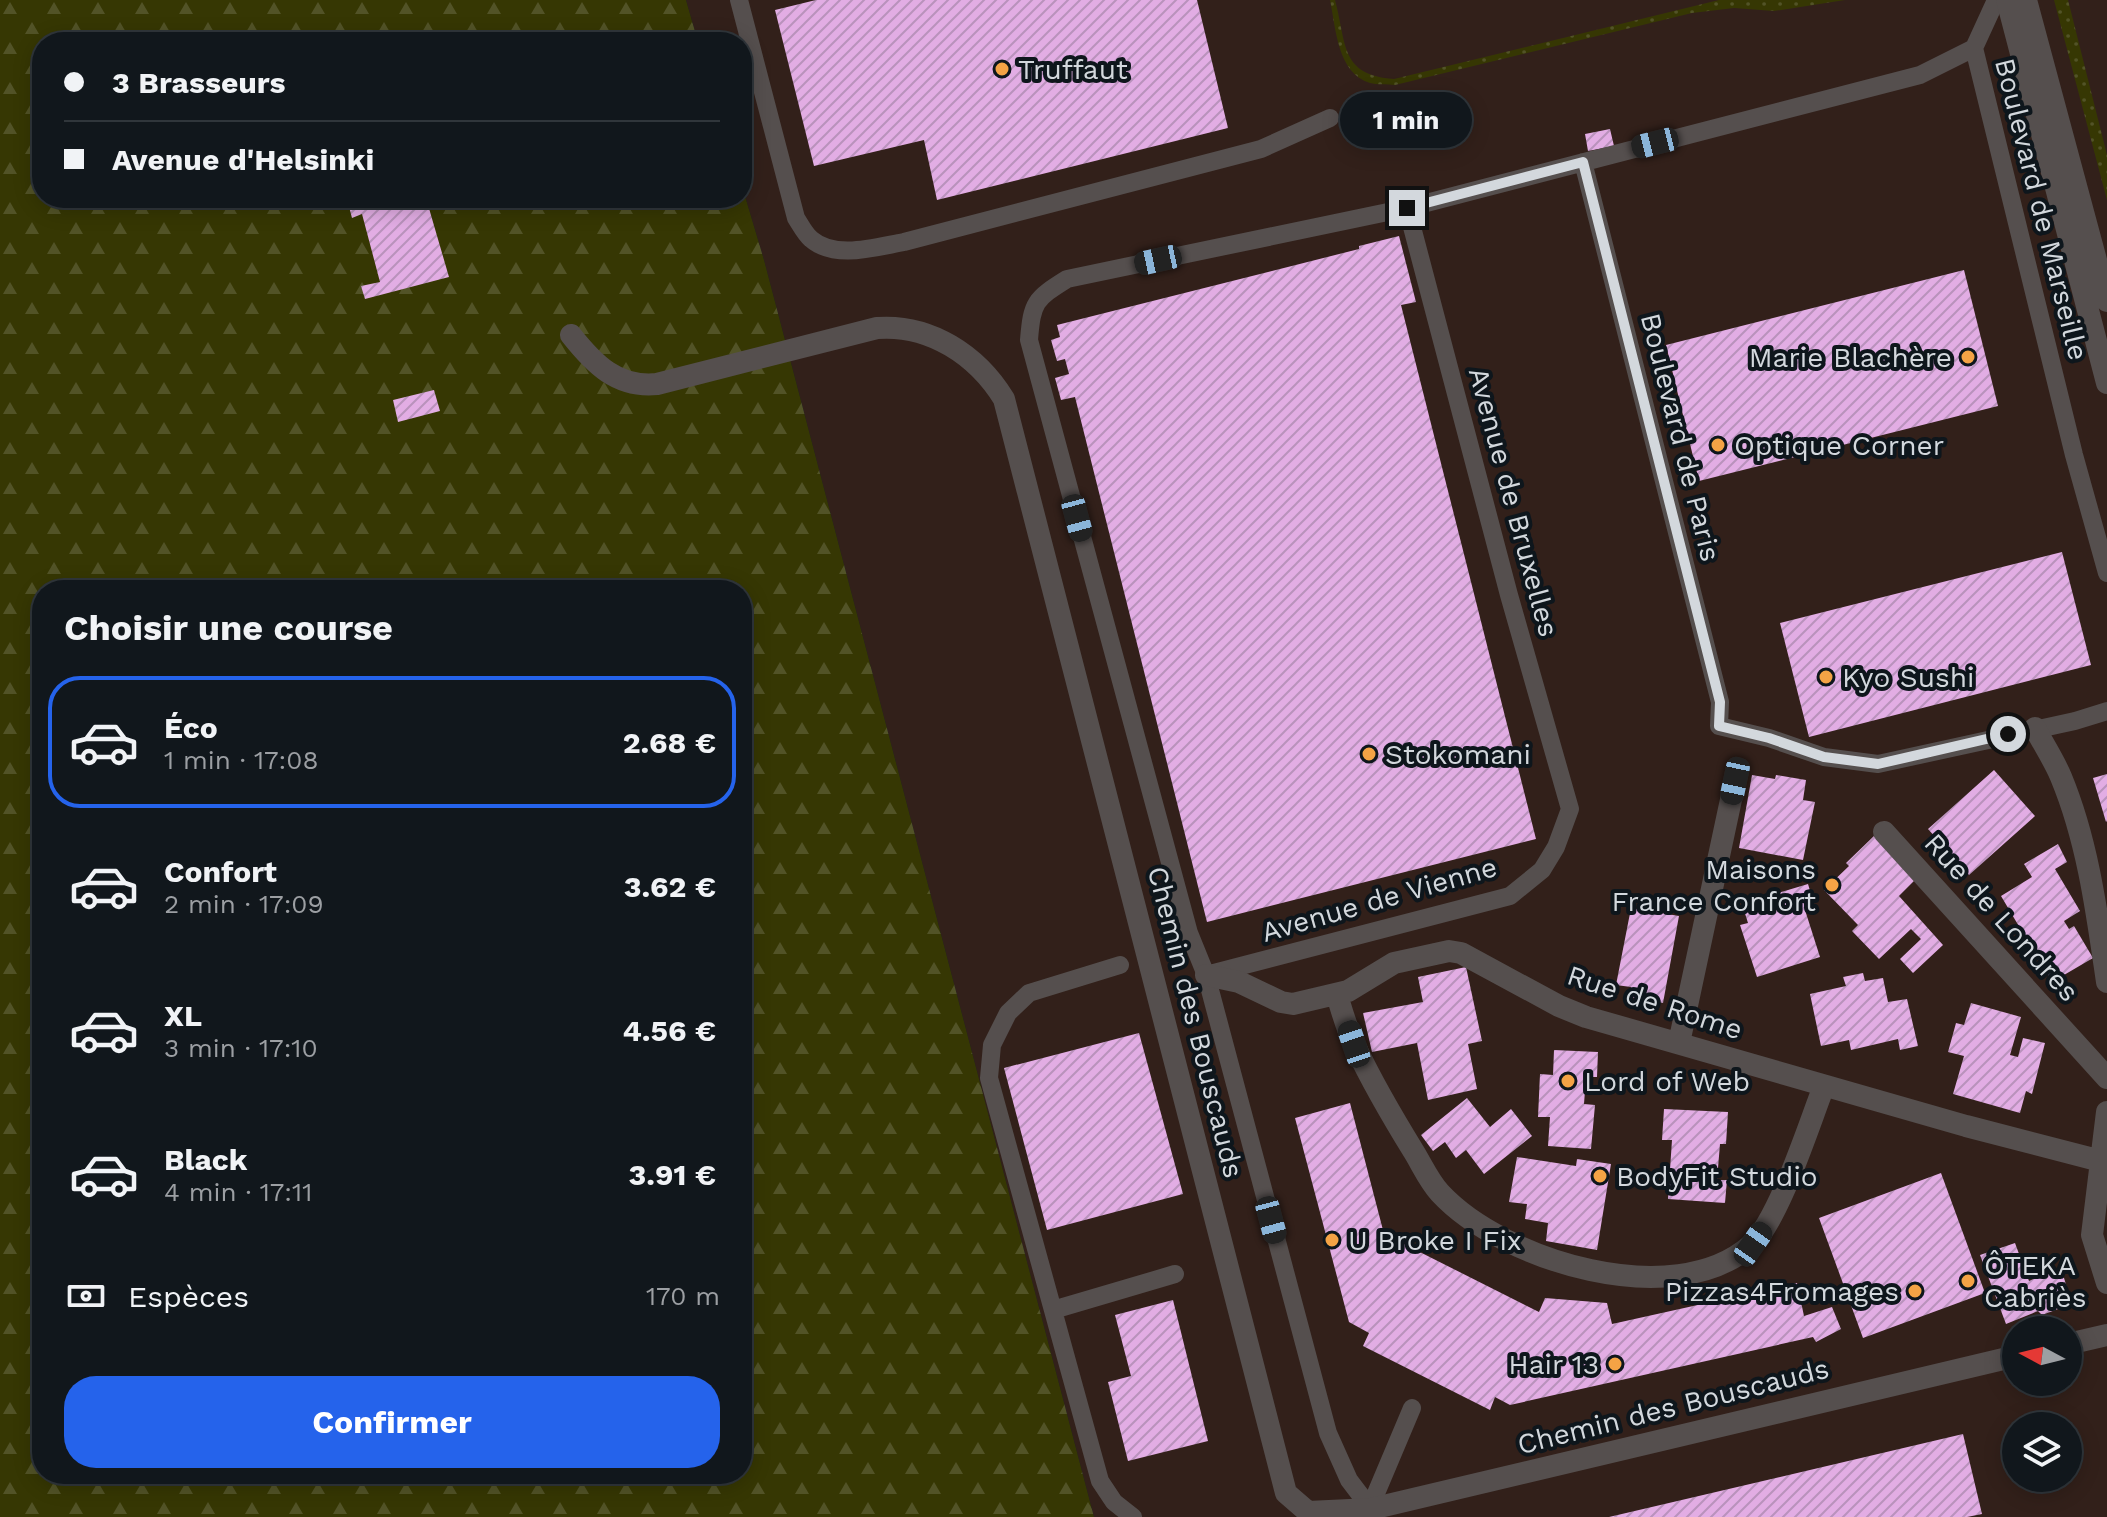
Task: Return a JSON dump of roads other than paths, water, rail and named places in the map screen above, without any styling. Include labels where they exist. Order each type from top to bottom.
[{"type":"street","points":[[2007,0],[2107,383]]},
{"type":"street","points":[[2026,0],[2107,301]]},
{"type":"street","name":"Chemin des Bouscauds","points":[[571,335],[591,360],[609,375],[641,386],[893,326],[927,333],[973,360],[992,379],[1004,399],[1286,1493],[1298,1514],[1368,1513],[2002,1359]]},
{"type":"street","points":[[2035,728],[2060,774],[2094,887],[2107,982]]},
{"type":"street","points":[[1679,1043],[1735,781]]},
{"type":"street","name":"Rue de Londres","points":[[1884,832],[2107,1078]]},
{"type":"street","name":"Rue de Rome","points":[[1206,975],[1239,982],[1281,1002],[1293,1004],[1348,991],[1394,963],[1449,951],[1472,956],[1572,1011],[1824,1086],[2101,1161]]},
{"type":"street","points":[[1337,995],[1354,1044],[1403,1135],[1437,1189],[1453,1206],[1477,1224],[1525,1249],[1606,1272],[1650,1277],[1700,1272],[1724,1264],[1753,1244],[1773,1216],[1824,1086]]},
{"type":"street","points":[[2107,1112],[2092,1235],[2107,1283]]},
{"type":"street","points":[[2082,1341],[2107,1335]]},
{"type":"lane","points":[[739,0],[747,32]]},
{"type":"lane","name":"Boulevard de Marseille","points":[[1996,0],[1974,48],[2077,468],[2107,573]]},
{"type":"lane","points":[[1368,1513],[1328,1433],[1206,975],[1189,933],[1029,340],[1031,311],[1046,292],[1067,279],[1407,208],[1920,75],[1974,48]]},
{"type":"lane","points":[[752,50],[796,218],[811,239],[830,248],[860,251],[904,242],[1261,149],[1330,118]]},
{"type":"lane","name":"Boulevard de Paris","points":[[1583,162],[1720,702],[1719,726],[1769,738],[1824,757],[1878,764],[2035,728]]},
{"type":"lane","name":"Avenue de Bruxelles","points":[[1407,208],[1509,595],[1570,809]]},
{"type":"lane","points":[[2035,728],[2107,711]]},
{"type":"lane","name":"Avenue de Vienne","points":[[1206,975],[1510,896],[1542,870],[1556,847],[1570,809]]},
{"type":"lane","points":[[1120,965],[1029,993],[1008,1013],[992,1045],[989,1078],[1100,1481],[1114,1502],[1133,1517]]},
{"type":"lane","points":[[1053,1310],[1175,1274]]},
{"type":"lane","points":[[1368,1513],[1412,1408]]},
{"type":"place","name":"Truffaut","points":[[1002,69]]},
{"type":"place","name":"Marie Blachère","points":[[1968,357]]},
{"type":"place","name":"Optique Corner","points":[[1718,445]]},
{"type":"place","name":"Kyo Sushi","points":[[1826,677]]},
{"type":"place","name":"Stokomani","points":[[1369,754]]},
{"type":"place","name":"Maisons France Confort","points":[[1832,885]]},
{"type":"place","name":"Lord of Web","points":[[1568,1081]]},
{"type":"place","name":"BodyFit Studio","points":[[1600,1176]]},
{"type":"place","name":"U Broke I Fix","points":[[1332,1240]]},
{"type":"place","name":"ÔTEKA Cabriès","points":[[1968,1281]]},
{"type":"place","name":"Pizzas4Fromages","points":[[1915,1291]]},
{"type":"place","name":"Hair 13","points":[[1615,1364]]}]
